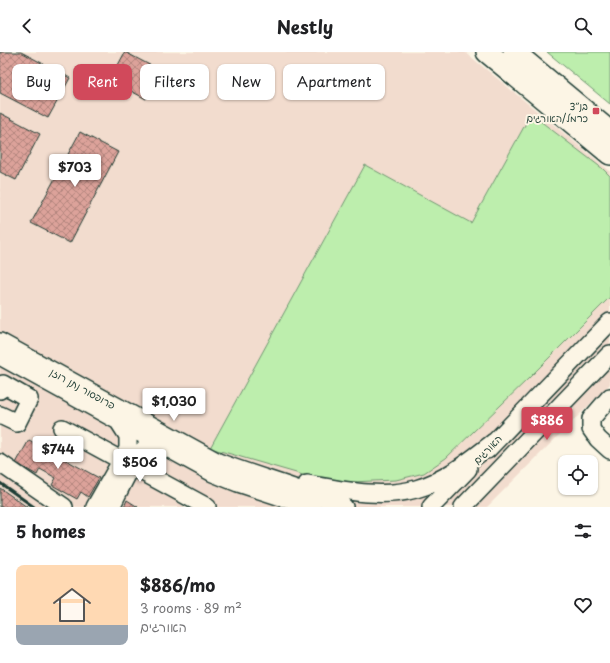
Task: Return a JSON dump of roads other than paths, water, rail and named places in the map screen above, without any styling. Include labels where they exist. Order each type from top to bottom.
[{"type":"main road","points":[[487,52],[610,154]]},
{"type":"main road","points":[[514,52],[610,132]]},
{"type":"street","name":"האורגים","points":[[431,507],[610,322]]},
{"type":"street","name":"פרופסור נתן רוזן","points":[[0,342],[218,462],[244,472],[293,487],[344,507]]},
{"type":"street","points":[[463,507],[610,354]]},
{"type":"street","name":"פרופסור נתן רוזן","points":[[0,356],[213,473],[238,483],[310,506]]},
{"type":"street","points":[[0,390],[3,384],[29,399],[17,423],[0,415]]},
{"type":"street","points":[[610,397],[591,418],[591,429],[598,439],[610,450]]},
{"type":"street","points":[[111,507],[127,463],[128,436],[119,422]]},
{"type":"street","points":[[62,428],[207,507]]},
{"type":"street","points":[[244,472],[349,491],[394,493],[416,489],[436,481],[467,463],[494,442]]},
{"type":"street","points":[[95,507],[127,463],[138,457],[144,449],[149,446],[159,444]]},
{"type":"street","points":[[0,463],[64,507]]},
{"type":"street","points":[[472,507],[492,476]]},
{"type":"railway","points":[[0,483],[34,507]]},
{"type":"place","name":"בנ״צ כרמל/האורגים","points":[[596,111]]}]
